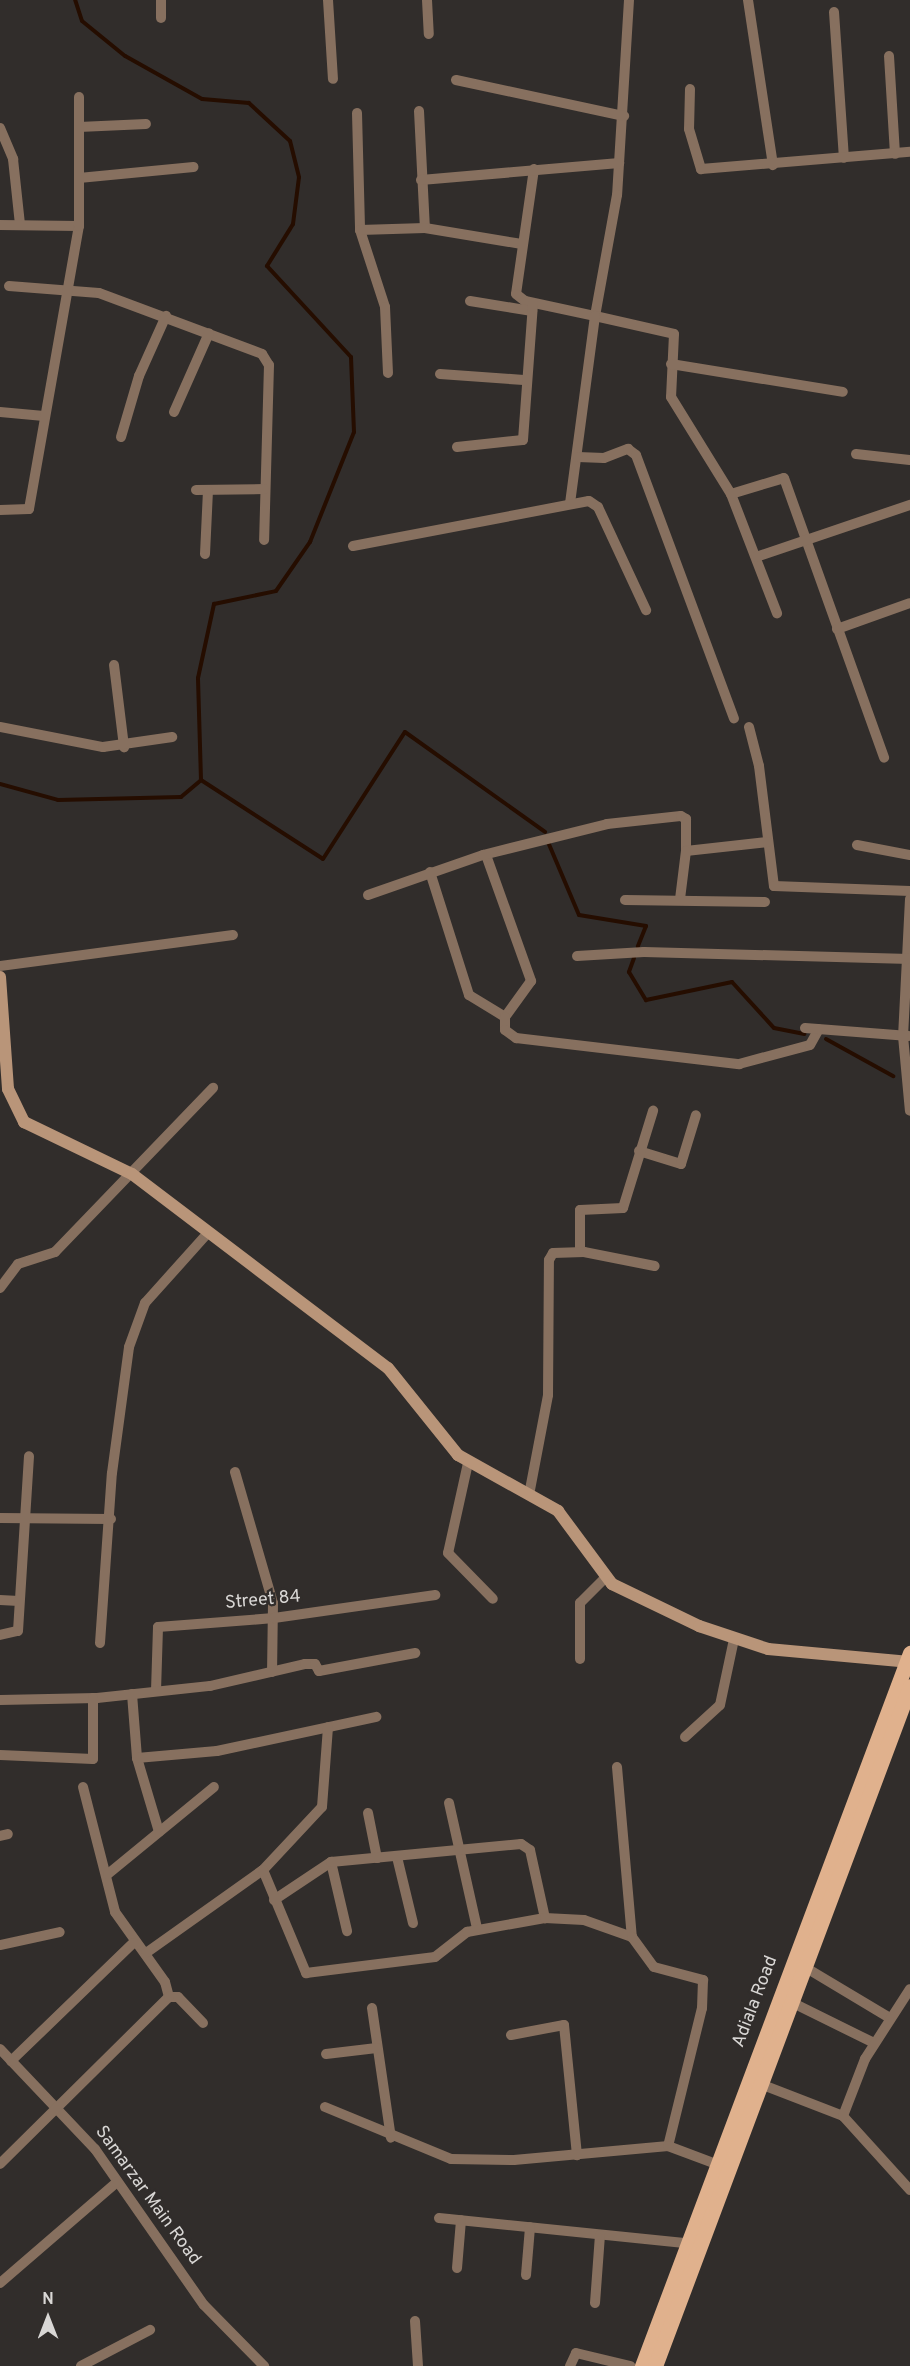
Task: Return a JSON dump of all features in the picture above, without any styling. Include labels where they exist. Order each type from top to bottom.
[{"type":"main road","points":[[0,977],[8,1089],[16,1112],[42,1133],[132,1174],[388,1368],[468,1463],[558,1511],[605,1578],[621,1590],[734,1638],[793,1653],[909,1659]]},
{"type":"main road","name":"Adiala Road","points":[[642,2366],[716,2164],[909,1659]]},
{"type":"main road","name":"Adiala Road","points":[[655,2366],[758,2083],[910,1686]]},
{"type":"street","points":[[161,0],[161,18]]},
{"type":"street","points":[[328,0],[333,79]]},
{"type":"street","points":[[427,0],[429,34]]},
{"type":"street","points":[[570,503],[578,457],[595,316],[619,163],[624,116],[629,0]]},
{"type":"street","points":[[748,0],[773,165]]},
{"type":"street","points":[[834,12],[844,158]]},
{"type":"street","points":[[888,56],[895,153]]},
{"type":"street","points":[[456,80],[624,116]]},
{"type":"street","points":[[690,89],[690,129],[701,169],[773,165],[910,152]]},
{"type":"street","points":[[0,510],[29,509],[79,226],[79,97]]},
{"type":"street","points":[[419,111],[425,228]]},
{"type":"street","points":[[357,113],[360,230],[385,307],[388,373]]},
{"type":"street","points":[[79,127],[146,124]]},
{"type":"street","points":[[0,128],[13,159],[20,225]]},
{"type":"street","points":[[421,180],[619,163]]},
{"type":"street","points":[[79,178],[193,166]]},
{"type":"street","points":[[533,307],[516,294],[534,169]]},
{"type":"street","points":[[0,225],[79,226]]},
{"type":"street","points":[[360,230],[425,228],[522,244]]},
{"type":"street","points":[[9,286],[99,293],[166,316],[262,354],[269,365],[264,540]]},
{"type":"street","points":[[470,302],[533,307],[668,330],[675,338],[671,364],[671,397],[731,494],[777,613]]},
{"type":"street","points":[[457,447],[523,440],[524,380],[533,307]]},
{"type":"street","points":[[121,437],[139,376],[166,316]]},
{"type":"street","points":[[174,412],[209,333]]},
{"type":"street","points":[[671,364],[843,392]]},
{"type":"street","points":[[441,374],[524,380]]},
{"type":"street","points":[[0,412],[44,416]]},
{"type":"street","points":[[578,457],[604,458],[628,449],[636,455],[734,718]]},
{"type":"street","points":[[856,454],[910,460]]},
{"type":"street","points":[[731,494],[784,478],[804,540],[884,758]]},
{"type":"street","points":[[196,490],[264,489]]},
{"type":"street","points":[[205,554],[208,490]]},
{"type":"street","points":[[353,546],[589,501],[598,507],[646,610]]},
{"type":"street","points":[[756,557],[910,505]]},
{"type":"street","points":[[837,629],[910,603]]},
{"type":"street","points":[[114,665],[124,747]]},
{"type":"street","points":[[0,727],[78,744],[124,747],[172,737]]},
{"type":"street","points":[[749,727],[774,886],[910,891]]},
{"type":"street","points":[[368,895],[430,872],[486,855],[607,824],[671,816],[686,819],[686,851],[680,899]]},
{"type":"street","points":[[686,851],[768,842]]},
{"type":"street","points":[[857,845],[910,855]]},
{"type":"street","points":[[486,855],[531,981],[505,1017],[505,1030],[516,1038],[739,1064],[810,1045],[819,1029]]},
{"type":"street","points":[[430,872],[469,995],[505,1017]]},
{"type":"street","points":[[910,899],[906,1036],[910,1112]]},
{"type":"street","points":[[626,900],[765,902]]},
{"type":"street","points":[[0,966],[233,935]]},
{"type":"street","points":[[577,956],[644,952],[909,959]]},
{"type":"street","points":[[805,1028],[906,1036]]},
{"type":"street","points":[[0,1288],[18,1264],[55,1252],[213,1088]]},
{"type":"street","points":[[580,1252],[582,1206],[620,1211],[653,1111]]},
{"type":"street","points":[[639,1151],[681,1164],[696,1115]]},
{"type":"street","points":[[100,1643],[111,1519],[112,1473],[129,1347],[145,1303],[207,1233]]},
{"type":"street","points":[[529,1495],[548,1395],[549,1260],[553,1253],[580,1252],[655,1266]]},
{"type":"street","points":[[0,1635],[18,1631],[27,1520],[29,1456]]},
{"type":"street","points":[[468,1463],[448,1553],[493,1599]]},
{"type":"street","points":[[235,1472],[274,1618],[272,1672]]},
{"type":"street","points":[[0,1518],[111,1519]]},
{"type":"street","points":[[580,1659],[580,1603],[605,1578]]},
{"type":"street","name":"Street 84","points":[[156,1691],[158,1627],[274,1618],[435,1595]]},
{"type":"street","points":[[0,1600],[19,1601]]},
{"type":"street","points":[[685,1737],[720,1705],[734,1638]]},
{"type":"street","points":[[0,1700],[93,1698],[132,1694],[272,1672],[311,1663],[319,1671],[415,1653]]},
{"type":"street","points":[[132,1694],[137,1758],[159,1832]]},
{"type":"street","points":[[0,1755],[93,1759],[93,1698]]},
{"type":"street","points":[[137,1758],[217,1751],[376,1717]]},
{"type":"street","points":[[146,1953],[263,1870],[322,1807],[328,1727]]},
{"type":"street","points":[[617,1767],[632,1937],[654,1967],[703,1980],[702,2008],[668,2146]]},
{"type":"street","points":[[83,1787],[108,1874],[115,1912],[133,1942],[146,1953],[168,1997]]},
{"type":"street","points":[[108,1874],[213,1787]]},
{"type":"street","points":[[449,1803],[477,1928]]},
{"type":"street","points":[[368,1813],[377,1858]]},
{"type":"street","points":[[274,1900],[331,1862],[526,1846],[545,1918]]},
{"type":"street","points":[[397,1857],[412,1923]]},
{"type":"street","points":[[331,1862],[347,1931]]},
{"type":"street","points":[[263,1870],[302,1967],[314,1975],[435,1957],[477,1928],[545,1918],[584,1920],[632,1937]]},
{"type":"street","points":[[0,1945],[60,1932]]},
{"type":"street","points":[[11,2061],[133,1942]]},
{"type":"street","points":[[804,1966],[890,2018]]},
{"type":"street","points":[[843,2116],[874,2043],[910,1989]]},
{"type":"street","points":[[0,2164],[168,1997],[178,1997],[203,2023]]},
{"type":"street","points":[[789,2001],[874,2043]]},
{"type":"street","points":[[372,2008],[391,2138]]},
{"type":"street","points":[[511,2035],[564,2025],[577,2154]]},
{"type":"street","points":[[326,2054],[377,2048]]},
{"type":"street","name":"Samarzar Main Road","points":[[0,2049],[59,2107],[117,2182],[204,2305],[260,2365]]},
{"type":"street","points":[[758,2083],[843,2116],[910,2190]]},
{"type":"street","points":[[325,2107],[391,2138],[451,2159],[577,2154],[668,2146],[716,2164]]},
{"type":"street","points":[[0,2283],[117,2182]]},
{"type":"street","points":[[438,2218],[687,2243]]},
{"type":"street","points":[[457,2268],[461,2220]]},
{"type":"street","points":[[526,2275],[530,2227]]},
{"type":"street","points":[[595,2303],[600,2235]]},
{"type":"street","points":[[415,2321],[418,2366]]},
{"type":"street","points":[[81,2366],[150,2330]]},
{"type":"street","points":[[570,2366],[576,2353],[630,2366]]},
{"type":"waterway","points":[[0,784],[58,800],[181,797],[201,780],[198,678],[214,604],[276,591],[310,542],[354,432],[351,357],[267,266],[293,224],[299,177],[290,141],[249,103],[202,99],[125,56],[82,21],[75,0]]},
{"type":"waterway","points":[[201,780],[323,859],[405,732],[545,832]]},
{"type":"waterway","points":[[548,842],[579,915],[646,926],[638,946]]},
{"type":"waterway","points":[[634,958],[629,972],[646,1000],[732,982],[774,1028],[804,1034]]},
{"type":"waterway","points":[[826,1039],[893,1076]]}]
